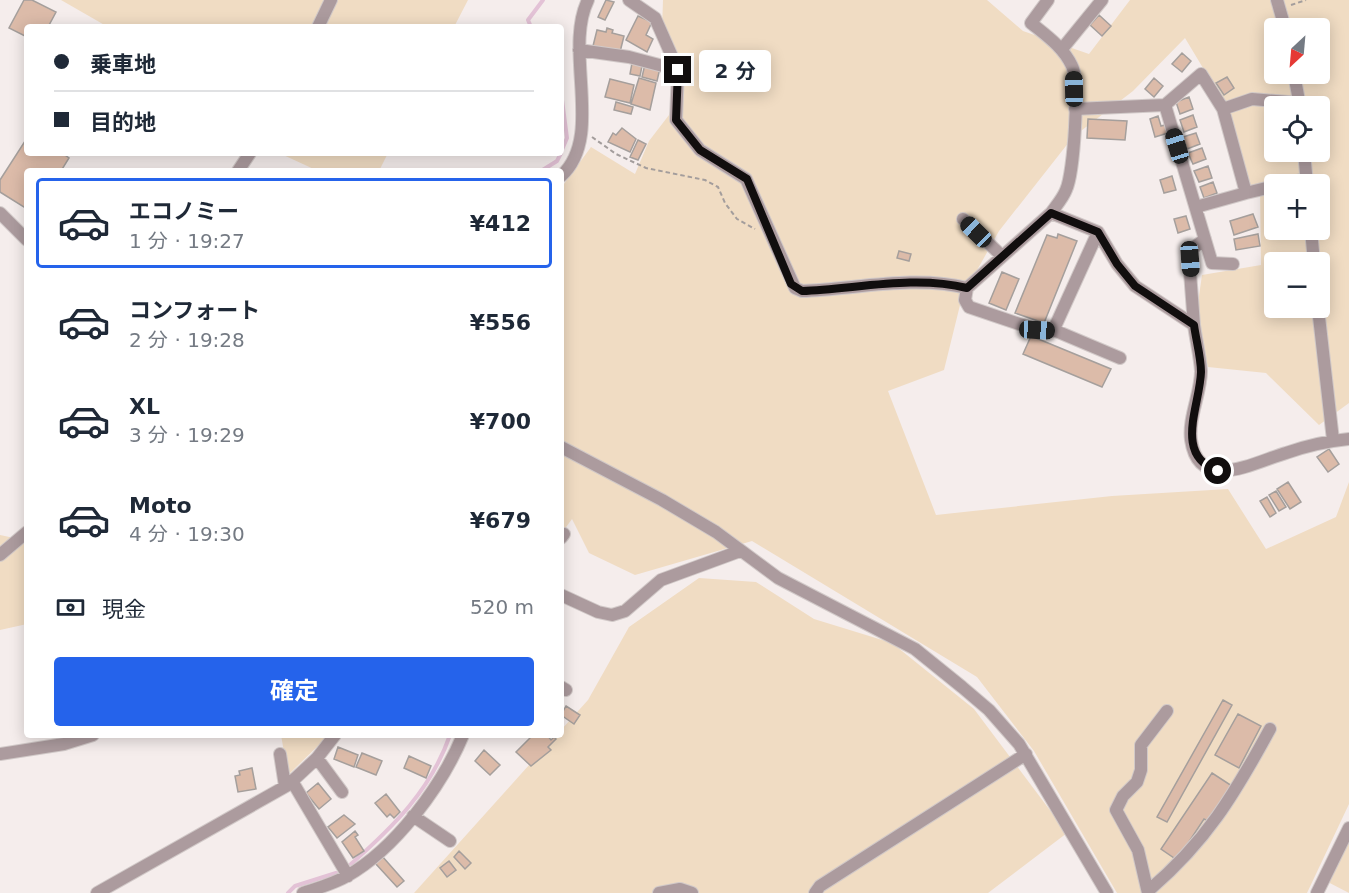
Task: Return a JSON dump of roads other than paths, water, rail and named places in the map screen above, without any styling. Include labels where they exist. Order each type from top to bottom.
[{"type":"street","points":[[319,24],[331,0]]},
{"type":"street","points":[[564,173],[568,169],[582,130],[579,50],[581,15],[588,0]]},
{"type":"street","points":[[629,0],[655,18],[678,70],[676,120],[700,150],[747,179],[791,284],[802,291],[904,283],[953,285],[967,288]]},
{"type":"street","points":[[1048,0],[1031,22],[1062,49],[1074,69],[1073,166],[1066,191],[1051,213],[967,288],[965,300],[969,307],[1037,330],[1053,331],[1120,358]]},
{"type":"street","points":[[1062,49],[1102,0]]},
{"type":"street","points":[[579,50],[629,57],[678,70]]},
{"type":"street","points":[[1075,109],[1165,105],[1201,74],[1223,110],[1246,193]]},
{"type":"street","points":[[1223,110],[1251,99],[1264,101]]},
{"type":"street","points":[[1165,105],[1212,263],[1233,264]]},
{"type":"street","points":[[1196,207],[1264,189]]},
{"type":"street","points":[[0,213],[24,237]]},
{"type":"street","points":[[1051,213],[1098,232],[1117,264],[1135,286],[1194,325]]},
{"type":"street","points":[[963,219],[1002,256]]},
{"type":"street","points":[[1053,331],[1098,232]]},
{"type":"street","points":[[1205,239],[1193,248],[1190,259],[1194,325],[1201,371],[1191,438],[1196,456],[1207,467],[1218,471],[1235,471],[1285,453],[1333,440],[1349,439]]},
{"type":"street","points":[[1319,318],[1333,440]]},
{"type":"street","points":[[564,449],[662,500],[778,578],[915,649],[989,710],[1026,754],[1107,893]]},
{"type":"street","points":[[0,555],[24,535]]},
{"type":"street","points":[[564,596],[598,612],[612,615],[625,610],[661,580],[740,551]]},
{"type":"street","points":[[1148,892],[1138,850],[1116,810],[1123,796],[1137,782],[1141,770],[1141,745],[1167,711]]},
{"type":"street","points":[[1148,892],[1202,840],[1233,797],[1270,729]]},
{"type":"street","points":[[0,754],[64,744],[83,738]]},
{"type":"street","points":[[97,893],[289,784],[317,758],[333,738]]},
{"type":"street","points":[[303,893],[348,876],[370,859],[413,816],[452,763],[462,738]]},
{"type":"street","points":[[280,754],[289,784],[348,876]]},
{"type":"street","points":[[815,893],[820,886],[1026,754]]},
{"type":"street","points":[[317,758],[342,792]]},
{"type":"street","points":[[413,816],[450,841]]},
{"type":"street","points":[[1317,893],[1349,828]]},
{"type":"street","points":[[659,893],[680,889],[692,893]]},
{"type":"waterway","points":[[530,24],[528,20],[543,0]]},
{"type":"waterway","points":[[564,115],[567,138],[564,145]]},
{"type":"waterway","points":[[546,168],[557,161],[560,156]]},
{"type":"waterway","points":[[351,864],[382,836],[409,806],[432,773],[449,738]]},
{"type":"waterway","points":[[288,893],[295,886],[336,873]]}]
